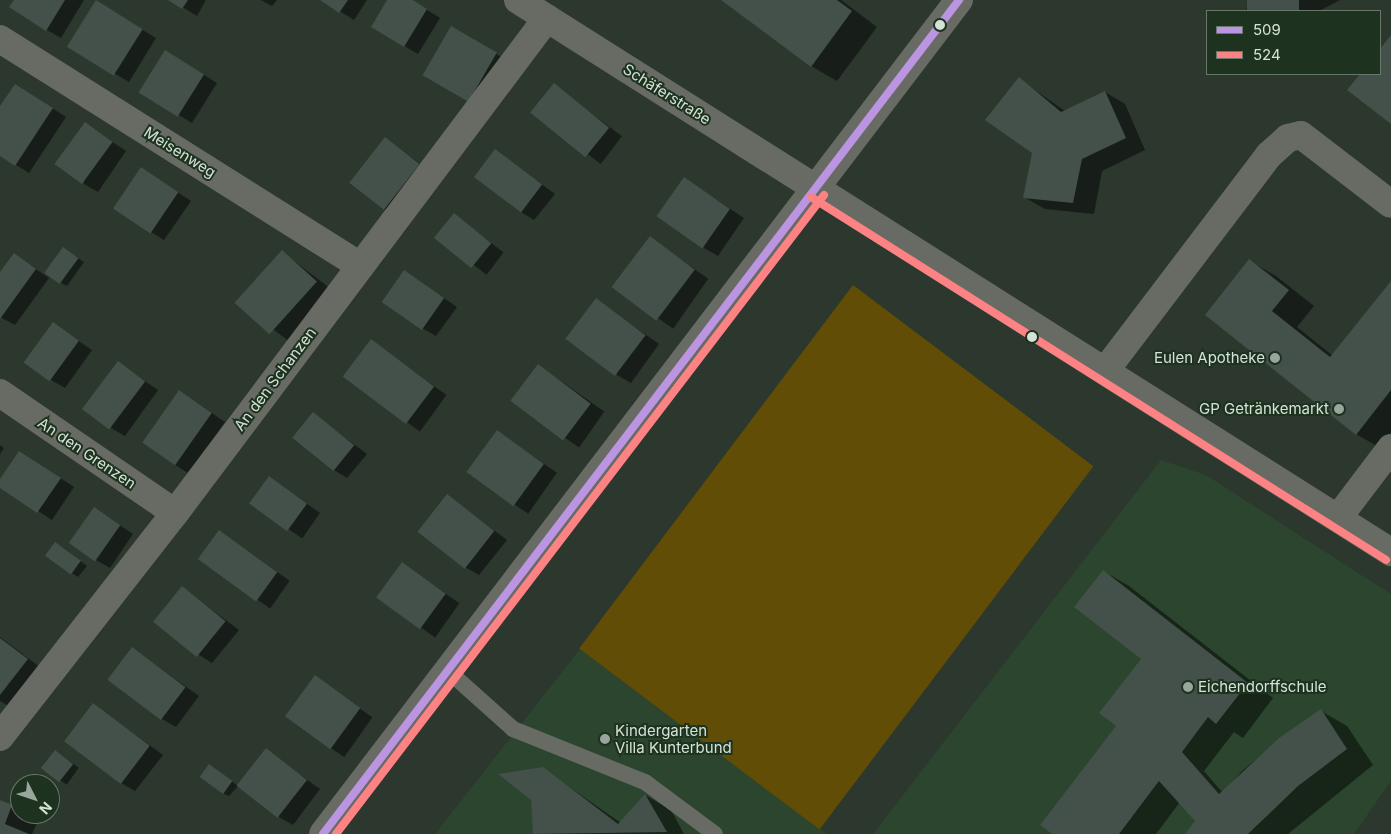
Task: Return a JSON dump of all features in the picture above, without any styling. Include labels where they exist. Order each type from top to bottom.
[{"type":"street","name":"Schäferstraße","points":[[518,0],[1391,552]]},
{"type":"street","points":[[322,834],[446,669],[816,189],[959,0]]},
{"type":"street","name":"An den Schanzen","points":[[0,737],[175,512],[547,18]]},
{"type":"street","name":"Meisenweg","points":[[0,38],[360,266]]},
{"type":"street","points":[[1104,371],[1270,155],[1288,138],[1301,135],[1391,204]]},
{"type":"street","name":"An den Grenzen","points":[[0,393],[175,512]]},
{"type":"street","points":[[1338,518],[1391,448]]},
{"type":"lane","points":[[446,669],[512,729],[645,782],[716,834]]},
{"type":"shaded area","points":[[853,285],[1093,466],[820,830],[579,648]]},
{"type":"shaded area","name":"Eichendorffschule","points":[[1161,460],[1206,475],[1391,594],[1391,781],[1354,834],[873,834]]},
{"type":"shaded area","name":"Kindergarten Villa Kunterbund","points":[[580,649],[827,834],[435,834]]},
{"type":"building","points":[[14,0],[65,0],[46,31],[9,7]]},
{"type":"building","points":[[96,0],[143,29],[113,76],[67,47]]},
{"type":"building","points":[[168,0],[188,0],[182,9]]},
{"type":"building","points":[[320,0],[348,0],[339,13]]},
{"type":"building","points":[[387,0],[413,0],[427,9],[404,47],[371,27]]},
{"type":"building","points":[[721,0],[837,0],[852,11],[811,67]]},
{"type":"building","points":[[1247,0],[1299,0],[1299,10],[1247,10]]},
{"type":"building","points":[[451,26],[497,52],[468,102],[422,75]]},
{"type":"building","points":[[1391,35],[1391,124],[1347,90],[1359,75],[1381,75],[1381,48]]},
{"type":"building","points":[[165,50],[204,74],[178,117],[139,92]]},
{"type":"building","points":[[1019,77],[1061,112],[1105,91],[1126,138],[1082,159],[1073,203],[1023,198],[1032,153],[985,120]]},
{"type":"building","points":[[554,83],[609,128],[585,157],[530,113]]},
{"type":"building","points":[[15,84],[53,108],[15,166],[0,156],[0,106]]},
{"type":"building","points":[[85,122],[113,142],[82,184],[54,164]]},
{"type":"building","points":[[385,137],[420,164],[384,210],[349,183]]},
{"type":"building","points":[[495,149],[542,185],[521,212],[474,177]]},
{"type":"building","points":[[141,167],[178,192],[150,234],[113,208]]},
{"type":"building","points":[[684,177],[730,209],[702,248],[656,216]]},
{"type":"building","points":[[454,213],[491,243],[471,268],[434,238]]},
{"type":"building","points":[[650,236],[695,270],[656,321],[611,287]]},
{"type":"building","points":[[63,247],[78,258],[60,284],[44,273]]},
{"type":"building","points":[[282,250],[317,281],[269,334],[234,303]]},
{"type":"building","points":[[14,253],[36,269],[0,319],[0,272]]},
{"type":"building","points":[[1249,259],[1289,290],[1272,311],[1330,357],[1391,281],[1391,390],[1356,435],[1205,315]]},
{"type":"building","points":[[404,270],[444,298],[422,330],[382,302]]},
{"type":"building","points":[[596,298],[646,335],[615,376],[565,339]]},
{"type":"building","points":[[53,322],[79,341],[49,381],[24,362]]},
{"type":"building","points":[[371,339],[434,387],[406,424],[343,377]]},
{"type":"building","points":[[118,361],[145,381],[109,429],[82,409]]},
{"type":"building","points":[[538,364],[591,404],[563,440],[510,401]]},
{"type":"building","points":[[179,390],[212,413],[175,465],[142,442]]},
{"type":"building","points":[[313,412],[354,445],[333,471],[292,438]]},
{"type":"building","points":[[497,430],[544,464],[513,506],[466,472]]},
{"type":"building","points":[[19,451],[61,478],[37,513],[0,488],[0,479]]},
{"type":"building","points":[[269,476],[307,504],[287,531],[249,504]]},
{"type":"building","points":[[447,494],[494,531],[465,569],[417,532]]},
{"type":"building","points":[[94,507],[120,525],[95,561],[69,543]]},
{"type":"building","points":[[219,530],[277,572],[256,601],[198,559]]},
{"type":"building","points":[[55,542],[81,561],[71,575],[45,556]]},
{"type":"building","points":[[402,562],[446,594],[420,629],[376,598]]},
{"type":"building","points":[[1103,570],[1248,683],[1216,724],[1208,717],[1182,752],[1219,794],[1279,738],[1321,709],[1347,749],[1298,786],[1248,834],[1185,834],[1195,821],[1159,781],[1119,834],[1052,834],[1040,825],[1116,726],[1099,713],[1141,659],[1074,607]]},
{"type":"building","points":[[182,586],[226,621],[197,657],[153,622]]},
{"type":"building","points":[[0,638],[28,659],[0,695]]},
{"type":"building","points":[[132,647],[186,687],[161,720],[107,680]]},
{"type":"building","points":[[315,675],[360,708],[330,749],[285,716]]},
{"type":"building","points":[[93,703],[150,746],[121,784],[64,741]]},
{"type":"building","points":[[266,748],[307,780],[277,818],[236,786]]},
{"type":"building","points":[[55,750],[73,764],[60,781],[60,774],[48,774],[41,768]]},
{"type":"building","points":[[209,764],[232,781],[223,794],[200,777]]},
{"type":"building","points":[[543,767],[618,824],[645,794],[667,832],[533,834],[531,800],[498,774]]},
{"type":"building","points":[[0,800],[10,804],[10,810],[5,824],[29,834],[0,834]]},
{"type":"transit line","name":"509","points":[[323,834],[959,0]]},
{"type":"transit line","name":"524","points":[[336,834],[824,195]]},
{"type":"transit line","name":"524","points":[[811,197],[1386,560]]},
{"type":"place","name":"Eulen Apotheke","points":[[1275,358]]},
{"type":"place","name":"GP Getränkemarkt","points":[[1339,409]]},
{"type":"place","name":"Eichendorffschule","points":[[1188,687]]},
{"type":"place","name":"Kindergarten Villa Kunterbund","points":[[605,739]]}]
